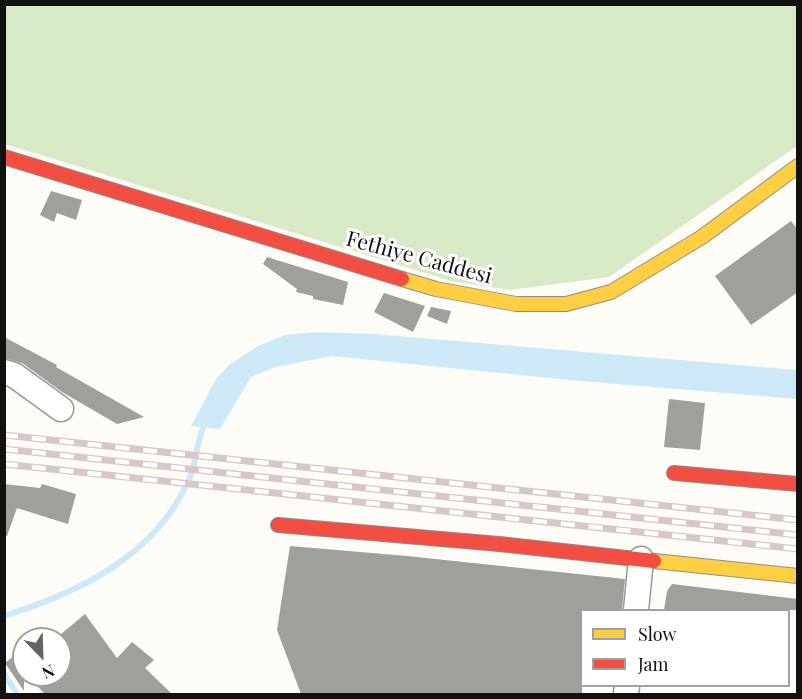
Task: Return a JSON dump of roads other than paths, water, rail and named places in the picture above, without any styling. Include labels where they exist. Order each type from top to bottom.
[{"type":"street","name":"Fethiye Caddesi","points":[[4,157],[436,289],[516,304],[566,304],[611,292],[702,237],[798,166]]},
{"type":"street","points":[[4,372],[14,375],[61,408]]},
{"type":"street","points":[[674,473],[798,484]]},
{"type":"street","points":[[278,525],[499,544],[798,576]]},
{"type":"street","points":[[636,609],[641,559]]},
{"type":"water","points":[[318,332],[374,334],[797,370],[797,399],[570,380],[332,356],[275,367],[251,377],[220,429],[191,426],[216,379],[229,365],[258,346],[285,335]]},
{"type":"waterway","points":[[4,616],[86,583],[134,551],[155,531],[173,508],[188,482],[206,421]]},
{"type":"waterway","points":[[4,674],[17,694]]},
{"type":"railway","points":[[4,435],[798,520]]},
{"type":"railway","points":[[4,449],[798,535]]},
{"type":"railway","points":[[4,464],[798,549]]}]
